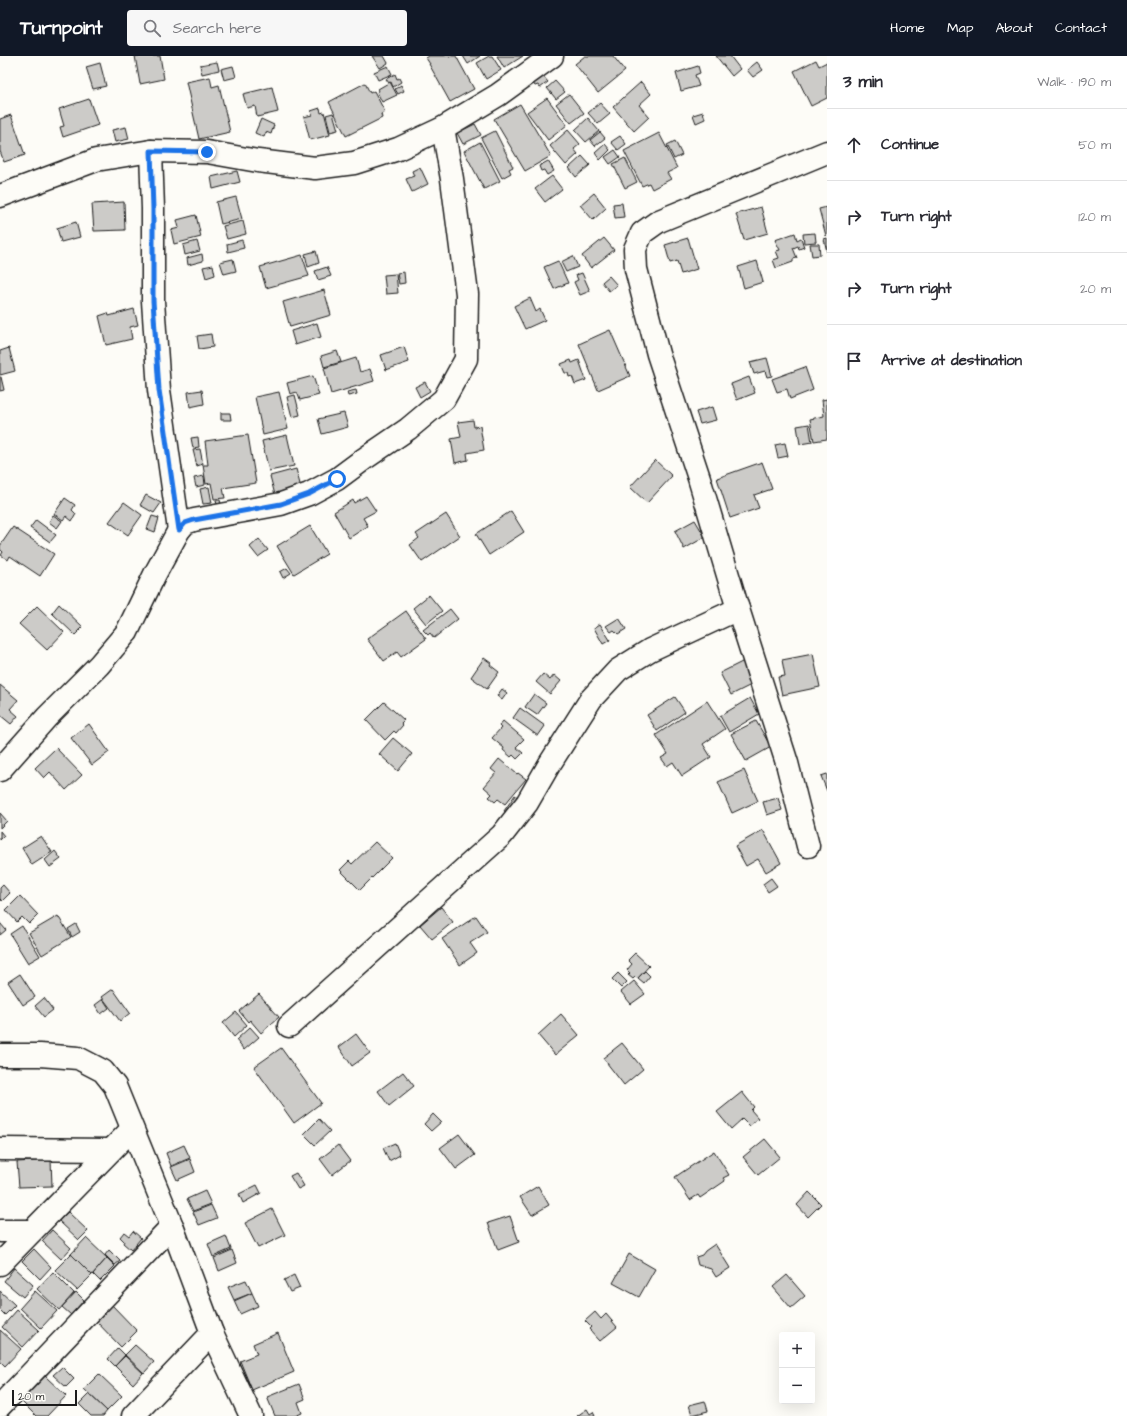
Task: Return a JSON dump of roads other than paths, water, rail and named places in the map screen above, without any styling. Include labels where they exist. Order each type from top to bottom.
[{"type":"street","points":[[0,196],[96,160],[151,151],[207,152],[258,161],[315,168],[354,164],[398,149],[443,128],[498,94],[550,57]]},
{"type":"street","points":[[0,770],[47,717],[99,665],[127,632],[155,574],[179,530],[185,523],[281,504],[309,494],[337,479],[408,429],[444,399],[466,360],[467,294],[452,179],[443,128]]},
{"type":"street","points":[[151,151],[153,209],[153,301],[158,382],[179,530]]},
{"type":"street","points":[[808,846],[787,763],[738,609],[699,478],[658,354],[636,269],[635,249],[642,233],[659,222],[827,152]]},
{"type":"street","points":[[289,1026],[502,835],[527,803],[591,699],[618,670],[650,650],[738,609]]},
{"type":"street","points":[[0,1055],[40,1055],[78,1058],[103,1071],[115,1086],[172,1226],[212,1333],[250,1416]]},
{"type":"street","points":[[0,1264],[132,1129]]},
{"type":"street","points":[[0,1149],[111,1150]]},
{"type":"street","points":[[0,1406],[172,1226]]},
{"type":"street","points":[[0,1231],[32,1231]]},
{"type":"street","points":[[133,1416],[212,1333]]}]
